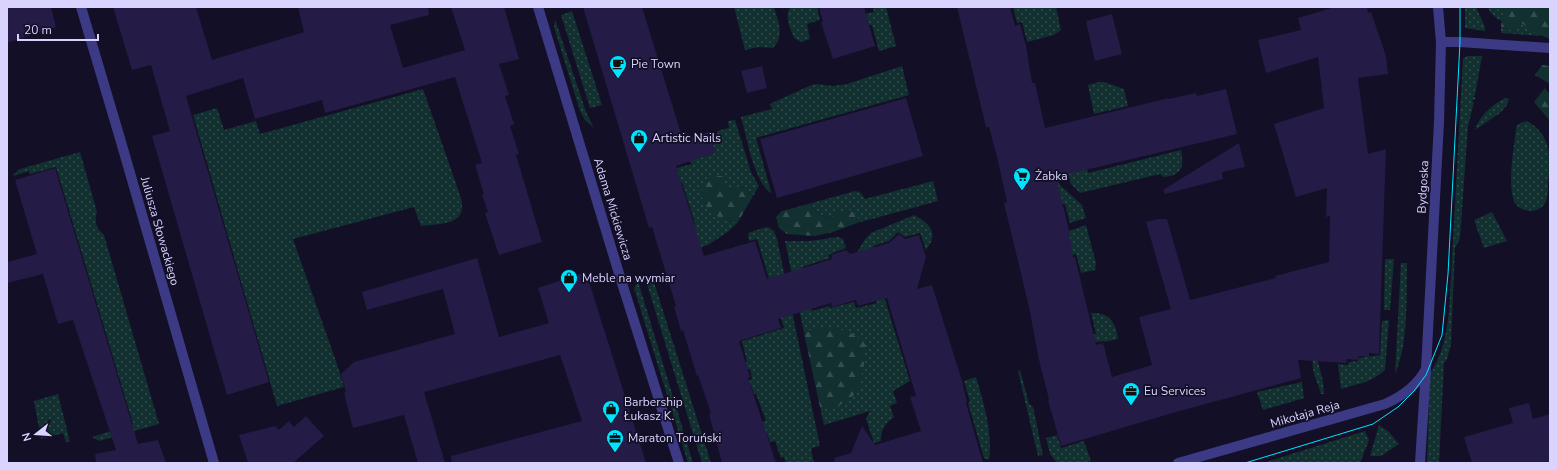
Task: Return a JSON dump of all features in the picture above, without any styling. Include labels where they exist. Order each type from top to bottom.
[{"type":"street","name":"Juliusza Słowackiego","points":[[80,7],[121,142],[214,463]]},
{"type":"street","name":"Adama Mickiewicza","points":[[538,7],[621,280],[679,463]]},
{"type":"street","name":"Bydgoska","points":[[1420,463],[1442,42],[1438,7]]},
{"type":"street","points":[[1442,42],[1550,48]]},
{"type":"street","name":"Mikołaja Reja","points":[[1178,463],[1385,404],[1408,392],[1426,369]]},
{"type":"green space","points":[[734,7],[774,7],[779,23],[780,33],[777,43],[773,48],[759,47],[745,50]]},
{"type":"green space","points":[[791,7],[817,7],[820,20],[807,24],[810,39],[801,42],[794,38],[788,18]]},
{"type":"green space","points":[[873,7],[886,7],[896,46],[879,51],[872,25],[868,25],[865,14],[874,12]]},
{"type":"green space","points":[[1013,7],[1056,7],[1061,30],[1054,35],[1027,42],[1022,22],[1017,23]]},
{"type":"green space","points":[[1465,7],[1476,7],[1485,27],[1485,31],[1465,28]]},
{"type":"green space","points":[[1488,7],[1550,7],[1530,28],[1535,33],[1542,36],[1501,33],[1501,27],[1516,31],[1517,26],[1504,22],[1496,17],[1492,14]]},
{"type":"green space","points":[[1495,7],[1550,7],[1550,39],[1535,33],[1519,21],[1516,31],[1501,27],[1503,13]]},
{"type":"green space","points":[[572,11],[602,105],[590,108],[561,15]]},
{"type":"green space","points":[[555,19],[586,112],[594,128],[585,120],[580,111],[554,27]]},
{"type":"green space","points":[[1467,56],[1482,56],[1475,95],[1473,97],[1475,97],[1475,100],[1472,102],[1474,102],[1468,126],[1460,238],[1455,248],[1451,344],[1447,359],[1444,363],[1439,463],[1427,463],[1430,373],[1441,352],[1449,312],[1463,59]]},
{"type":"green space","points":[[1542,65],[1550,66],[1550,84],[1535,75]]},
{"type":"green space","points":[[902,66],[909,95],[756,138],[771,192],[770,193],[764,186],[755,168],[741,117],[772,109],[770,104],[809,86],[816,84],[833,86],[847,84]]},
{"type":"green space","points":[[1104,82],[1124,89],[1128,106],[1094,114],[1088,85]]},
{"type":"green space","points":[[1545,88],[1550,95],[1550,121],[1534,102]]},
{"type":"green space","points":[[423,89],[461,198],[461,214],[451,221],[421,226],[414,207],[293,239],[344,387],[277,406],[193,115],[217,108],[224,130],[256,121],[260,134]]},
{"type":"green space","points":[[1505,98],[1509,99],[1507,105],[1500,113],[1475,130],[1487,111]]},
{"type":"green space","points":[[735,120],[751,172],[759,186],[753,196],[746,188],[741,187],[728,190],[730,222],[738,222],[729,231],[708,245],[663,258],[692,225],[695,224],[682,182],[678,184],[673,169],[692,164],[690,161],[715,153],[712,141],[718,138],[717,131],[729,128],[728,121]]},
{"type":"green space","points":[[1527,121],[1541,133],[1545,140],[1548,148],[1550,165],[1547,199],[1543,206],[1534,211],[1523,209],[1515,203],[1511,182],[1516,128],[1518,124]]},
{"type":"green space","points":[[1181,150],[1181,169],[1175,174],[1164,177],[1160,174],[1080,193],[1071,184],[1067,170],[1086,165],[1088,173]]},
{"type":"green space","points":[[80,152],[97,212],[96,225],[104,235],[159,424],[99,441],[92,437],[133,424],[56,167],[30,174],[29,171],[13,176],[20,169]]},
{"type":"green space","points":[[1055,173],[1060,185],[1082,205],[1086,218],[1070,223],[1065,204],[1060,204]]},
{"type":"green space","points":[[710,176],[722,176],[728,190],[741,187],[746,188],[753,196],[738,222],[721,218],[713,213],[707,206],[701,191],[704,183]]},
{"type":"green space","points":[[933,181],[938,201],[857,223],[858,218],[842,211],[830,218],[821,215],[816,212],[812,203],[855,191],[860,192],[865,199]]},
{"type":"green space","points":[[812,203],[818,214],[830,218],[842,211],[851,210],[858,218],[857,223],[833,232],[815,236],[787,234],[779,228],[776,217],[782,211]]},
{"type":"green space","points":[[1492,212],[1507,241],[1484,248],[1474,220]]},
{"type":"green space","points":[[914,215],[925,222],[931,230],[932,239],[926,250],[920,233],[905,237],[898,232],[889,241],[873,246],[875,253],[854,257],[871,233]]},
{"type":"green space","points":[[1086,225],[1096,263],[1095,270],[1081,273],[1076,254],[1071,256],[1066,232]]},
{"type":"green space","points":[[768,227],[774,231],[777,239],[820,446],[811,449],[814,463],[786,463],[784,457],[781,458],[775,441],[770,442],[762,422],[766,421],[749,380],[752,379],[750,369],[747,369],[745,363],[747,362],[742,341],[784,328],[757,239],[749,241],[748,233]]},
{"type":"green space","points":[[838,237],[843,239],[846,248],[828,255],[830,258],[802,267],[809,289],[805,291],[812,311],[829,306],[830,308],[854,302],[856,308],[877,303],[875,295],[883,293],[910,381],[893,391],[897,403],[890,406],[894,417],[884,427],[881,433],[881,441],[874,443],[866,419],[870,411],[824,425],[820,407],[837,407],[811,330],[804,333],[785,241],[810,241]]},
{"type":"green space","points":[[1385,259],[1394,259],[1390,310],[1384,310]]},
{"type":"green space","points":[[1401,263],[1407,263],[1406,320],[1403,348],[1395,374]]},
{"type":"green space","points":[[653,279],[711,463],[702,463],[646,281]]},
{"type":"green space","points":[[638,281],[693,463],[688,463],[634,288]]},
{"type":"green space","points":[[1091,313],[1103,314],[1107,316],[1113,323],[1118,339],[1105,342],[1095,342],[1089,335],[1096,334]]},
{"type":"green space","points":[[1389,320],[1385,370],[1370,380],[1341,389],[1338,364],[1348,365],[1349,362],[1358,361],[1359,358],[1380,355],[1382,321]]},
{"type":"green space","points":[[829,328],[848,331],[866,343],[864,365],[857,393],[837,407],[820,407],[804,333],[811,330]]},
{"type":"green space","points":[[1315,350],[1323,381],[1324,394],[1321,394],[1314,373],[1313,357]]},
{"type":"green space","points":[[1020,370],[1029,404],[1033,407],[1043,455],[1038,456],[1018,371]]},
{"type":"green space","points":[[976,377],[985,408],[989,429],[989,460],[984,458],[968,403],[970,402],[964,381]]},
{"type":"green space","points":[[1302,382],[1304,398],[1263,410],[1257,392]]},
{"type":"green space","points":[[58,394],[70,442],[66,442],[63,433],[41,439],[34,401]]},
{"type":"green space","points":[[1379,425],[1389,432],[1399,444],[1381,456],[1370,456]]},
{"type":"green space","points":[[1365,431],[1369,440],[1360,463],[1263,463]]},
{"type":"green space","points":[[1057,435],[1061,448],[1084,441],[1091,461],[1084,463],[1057,463],[1050,454],[1046,438]]},
{"type":"building","points":[[7,7],[51,7],[56,27],[7,43]]},
{"type":"building","points":[[113,7],[196,7],[212,60],[304,32],[298,7],[428,7],[429,15],[390,25],[403,68],[465,50],[451,7],[504,7],[519,59],[499,64],[509,95],[505,96],[514,124],[510,126],[519,154],[516,155],[542,242],[499,255],[485,213],[488,212],[482,195],[484,194],[475,165],[482,163],[455,77],[325,113],[322,100],[255,119],[243,78],[186,96],[269,382],[227,395],[152,136],[170,131],[151,65],[132,70]]},
{"type":"building","points":[[583,7],[642,7],[683,140],[709,132],[715,153],[676,166],[704,256],[755,241],[767,279],[832,259],[831,255],[846,250],[850,254],[889,243],[899,234],[905,239],[919,235],[926,257],[917,289],[932,285],[962,381],[966,403],[983,463],[835,463],[834,458],[851,453],[862,426],[875,445],[921,431],[910,397],[916,396],[887,298],[858,306],[856,300],[832,307],[831,303],[778,319],[781,328],[739,341],[750,377],[748,378],[776,463],[722,463],[709,414],[711,413],[698,375],[697,376],[683,330],[681,331],[674,307],[676,306],[652,227],[649,228]]},
{"type":"building","points":[[819,7],[864,7],[875,46],[833,59],[821,22],[823,22]]},
{"type":"building","points":[[957,7],[1010,7],[1015,26],[1020,24],[1026,46],[1032,83],[1035,83],[1045,128],[1169,98],[1196,93],[1197,96],[1226,89],[1237,134],[1056,177],[1068,226],[1073,257],[1075,257],[1096,345],[1103,343],[1112,377],[1152,365],[1139,317],[1171,309],[1146,222],[1158,219],[1167,219],[1190,300],[1276,278],[1275,276],[1329,262],[1330,216],[1326,217],[1327,188],[1296,197],[1274,124],[1324,108],[1318,57],[1266,73],[1258,40],[1301,30],[1298,18],[1335,7],[1367,7],[1368,13],[1371,12],[1386,56],[1388,74],[1358,78],[1368,154],[1386,149],[1379,354],[1369,353],[1369,357],[1359,356],[1358,360],[1347,359],[1346,363],[1298,360],[1301,378],[1176,412],[1061,446],[1048,400],[1029,307],[1004,203],[1007,202],[998,161],[989,127],[986,127]]},
{"type":"building","points":[[1112,14],[1122,54],[1095,61],[1086,21]]},
{"type":"building","points":[[762,66],[767,88],[747,93],[741,71]]},
{"type":"building","points":[[906,98],[923,156],[777,198],[760,139]]},
{"type":"building","points":[[1239,143],[1245,167],[1222,172],[1223,179],[1165,194],[1163,190]]},
{"type":"building","points":[[55,168],[138,444],[158,440],[166,463],[96,463],[95,454],[116,450],[73,320],[58,324],[43,274],[7,283],[7,262],[37,254],[15,180]]},
{"type":"building","points":[[477,258],[499,337],[549,323],[538,288],[586,272],[646,463],[452,463],[451,456],[582,421],[560,355],[424,392],[445,463],[418,463],[404,415],[353,428],[341,374],[354,362],[455,334],[443,289],[367,310],[362,292]]},
{"type":"building","points":[[1529,403],[1533,419],[1550,414],[1550,463],[1472,463],[1464,437],[1513,423],[1509,408]]},
{"type":"building","points":[[306,416],[324,436],[293,463],[248,463],[239,435],[275,426],[279,430],[289,421],[294,427]]},
{"type":"tram line","points":[[1245,463],[1373,424],[1398,407],[1414,391],[1426,375],[1442,335],[1448,274],[1460,42],[1460,7]]},
{"type":"place","name":"Pie Town","points":[[618,79]]},
{"type":"place","name":"Artistic Nails","points":[[639,153]]},
{"type":"place","name":"Żabka","points":[[1022,191]]},
{"type":"place","name":"Meble na wymiar","points":[[569,293]]},
{"type":"place","name":"Eu Services","points":[[1131,406]]},
{"type":"place","name":"Barbership Łukasz K.","points":[[611,424]]},
{"type":"place","name":"Maraton Toruński","points":[[615,453]]}]
